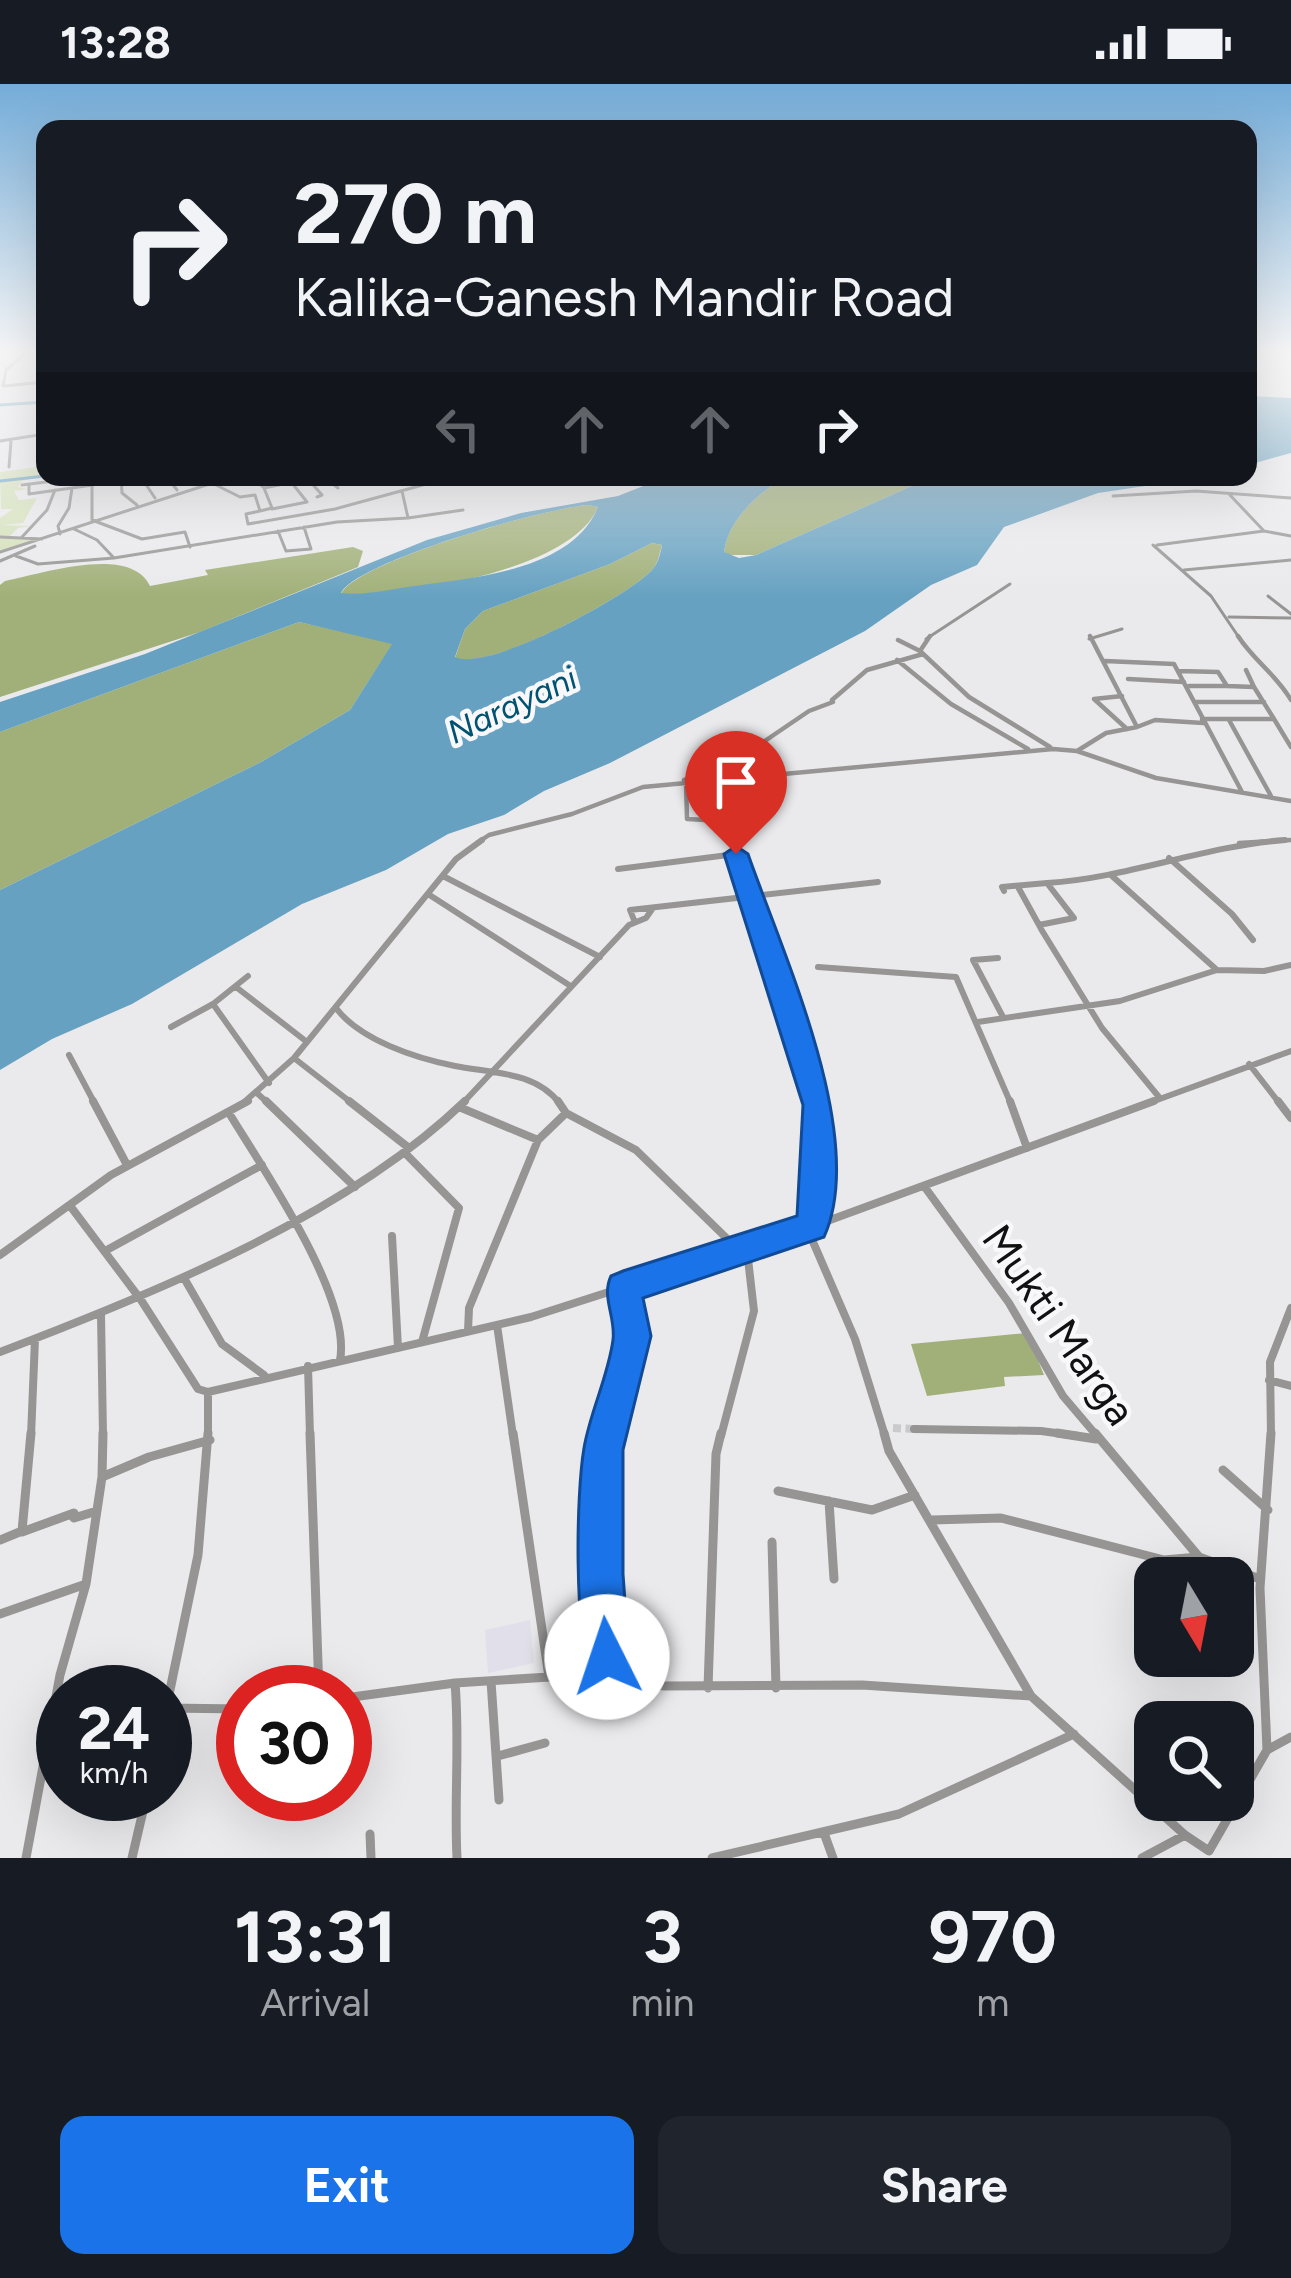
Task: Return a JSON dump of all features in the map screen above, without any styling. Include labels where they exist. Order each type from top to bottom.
[{"type":"street","points":[[0,441],[36,436]]},
{"type":"street","points":[[9,467],[11,440]]},
{"type":"street","points":[[36,483],[26,484],[29,496],[86,486]]},
{"type":"street","points":[[22,537],[47,510],[58,486]]},
{"type":"street","points":[[93,486],[89,513],[94,521],[142,539],[184,530],[190,547]]},
{"type":"street","points":[[122,486],[122,493],[137,505]]},
{"type":"street","points":[[147,486],[155,498]]},
{"type":"street","points":[[174,486],[177,490]]},
{"type":"street","points":[[0,561],[187,486]]},
{"type":"street","points":[[216,486],[236,495],[255,496],[260,511]]},
{"type":"street","points":[[272,509],[264,488],[275,486]]},
{"type":"street","points":[[250,535],[248,513],[307,502],[294,486]]},
{"type":"street","points":[[314,486],[322,495],[317,497]]},
{"type":"street","points":[[248,524],[415,486]]},
{"type":"street","points":[[60,534],[58,526],[69,508],[72,488]]},
{"type":"street","points":[[402,490],[408,518]]},
{"type":"street","points":[[1228,493],[1264,530]]},
{"type":"street","points":[[1113,496],[1228,493],[1291,498]]},
{"type":"street","points":[[362,501],[369,513]]},
{"type":"street","points":[[16,556],[36,564],[114,558],[369,513],[408,518],[463,510]]},
{"type":"street","points":[[308,514],[312,525]]},
{"type":"street","points":[[278,531],[286,551],[312,548],[304,526]]},
{"type":"street","points":[[74,529],[97,540],[114,558]]},
{"type":"street","points":[[1291,536],[1264,530],[1154,545],[1227,617],[1258,666],[1276,676],[1291,700]]},
{"type":"street","points":[[0,537],[45,541]]},
{"type":"street","points":[[0,552],[45,541]]},
{"type":"street","points":[[1184,570],[1291,560]]},
{"type":"street","points":[[922,652],[926,638],[1010,584]]},
{"type":"street","points":[[1268,596],[1291,616]]},
{"type":"street","points":[[1227,617],[1291,616]]},
{"type":"street","points":[[1122,629],[1088,634],[1137,727]]},
{"type":"street","points":[[898,640],[922,652],[969,697],[1053,749]]},
{"type":"street","points":[[922,652],[866,670],[831,702],[808,711],[750,751],[695,771],[684,782],[686,819],[724,821],[752,896],[818,1105],[819,1169],[809,1227],[915,1495],[1031,1696],[1212,1854],[1267,1750],[1260,1580],[1272,1466],[1269,1380],[1270,1362],[1291,1308]]},
{"type":"street","points":[[897,660],[951,704],[1031,751]]},
{"type":"street","points":[[1105,661],[1174,664],[1242,792]]},
{"type":"street","points":[[1246,670],[1291,747]]},
{"type":"street","points":[[1178,671],[1219,672],[1227,686]]},
{"type":"street","points":[[1128,679],[1254,687]]},
{"type":"street","points":[[1123,696],[1094,699],[1127,729]]},
{"type":"street","points":[[1194,702],[1264,702]]},
{"type":"street","points":[[1078,751],[1106,733],[1155,720],[1274,719]]},
{"type":"street","points":[[1229,720],[1272,797]]},
{"type":"street","points":[[0,1255],[128,1165],[229,1113],[269,1083],[466,848],[488,835],[572,814],[643,787],[1053,749],[1078,751],[1147,776],[1291,801]]},
{"type":"street","points":[[1004,891],[1002,887],[1112,877],[1122,869],[1257,839],[1291,840]]},
{"type":"street","points":[[618,868],[736,854]]},
{"type":"street","points":[[1169,858],[1253,940]]},
{"type":"street","points":[[442,876],[599,957]]},
{"type":"street","points":[[1112,877],[1217,970]]},
{"type":"street","points":[[0,1352],[143,1298],[355,1187],[406,1150],[498,1070],[571,986],[634,921],[646,918],[653,908],[878,882]]},
{"type":"street","points":[[1040,926],[1074,918],[1047,883]]},
{"type":"street","points":[[1018,886],[1087,1006],[1160,1097]]},
{"type":"street","points":[[428,894],[571,986]]},
{"type":"street","points":[[998,958],[973,960],[1003,1017]]},
{"type":"street","points":[[978,1022],[1120,1001],[1217,970],[1264,971],[1291,965]]},
{"type":"street","points":[[818,967],[956,977],[1028,1148]]},
{"type":"street","points":[[171,1027],[213,1004],[248,976]]},
{"type":"street","points":[[236,987],[307,1042]]},
{"type":"street","points":[[213,1004],[269,1083]]},
{"type":"street","points":[[336,1008],[348,1024],[375,1039],[455,1066],[498,1070],[552,1093],[566,1113],[636,1150],[742,1250],[753,1274],[754,1311],[716,1454],[708,1688]]},
{"type":"street","points":[[71,1207],[121,1277],[143,1298],[198,1389],[208,1392],[497,1325],[623,1288],[809,1227],[1291,1051]]},
{"type":"street","points":[[69,1055],[128,1165]]},
{"type":"street","points":[[294,1058],[406,1150],[459,1208],[422,1342]]},
{"type":"street","points":[[1249,1064],[1291,1118]]},
{"type":"street","points":[[257,1093],[355,1187]]},
{"type":"street","points":[[459,1106],[538,1139]]},
{"type":"street","points":[[229,1113],[298,1221],[344,1339],[339,1360]]},
{"type":"street","points":[[468,1331],[469,1308],[538,1139],[566,1113]]},
{"type":"street","points":[[104,1252],[262,1165]]},
{"type":"street","name":"Mukti Marga","points":[[924,1186],[1009,1303],[1063,1396],[1199,1557]]},
{"type":"street","points":[[392,1236],[398,1348]]},
{"type":"street","points":[[184,1278],[222,1344],[267,1377]]},
{"type":"street","points":[[603,1679],[608,1670],[602,1574],[603,1450],[632,1336],[623,1288]]},
{"type":"street","points":[[26,1858],[56,1697],[86,1584],[102,1477],[104,1340],[100,1314]]},
{"type":"street","points":[[497,1325],[549,1677]]},
{"type":"street","points":[[22,1532],[38,1367],[35,1339]]},
{"type":"street","points":[[308,1366],[318,1665]]},
{"type":"street","points":[[1269,1380],[1291,1386]]},
{"type":"street","points":[[176,1665],[201,1555],[210,1440],[208,1392]]},
{"type":"street","points":[[914,1429],[1040,1431],[1100,1439]]},
{"type":"street","points":[[102,1477],[148,1457],[210,1440]]},
{"type":"street","points":[[1223,1470],[1268,1510]]},
{"type":"street","points":[[778,1491],[872,1510],[915,1495]]},
{"type":"street","points":[[830,1501],[834,1579]]},
{"type":"street","points":[[0,1540],[74,1513],[74,1517],[97,1511]]},
{"type":"street","points":[[931,1520],[1001,1518],[1152,1557]]},
{"type":"street","points":[[772,1542],[776,1689]]},
{"type":"street","name":"Mukti Marga","points":[[1254,1578],[1260,1580]]},
{"type":"street","points":[[0,1614],[86,1584]]},
{"type":"street","points":[[372,1694],[455,1682],[549,1677],[708,1688],[862,1685],[1031,1696]]},
{"type":"street","points":[[491,1681],[499,1799]]},
{"type":"street","points":[[455,1682],[460,1741],[453,1772],[458,1858]]},
{"type":"street","points":[[712,1858],[876,1822],[929,1803],[1029,1751],[1074,1734]]},
{"type":"street","points":[[1267,1750],[1291,1738]]},
{"type":"street","points":[[498,1756],[545,1743]]},
{"type":"street","points":[[132,1858],[141,1821]]},
{"type":"street","points":[[824,1833],[833,1858]]},
{"type":"street","points":[[370,1834],[371,1858]]},
{"type":"street","points":[[1142,1858],[1185,1835]]},
{"type":"shaded area","points":[[530,1620],[534,1663],[488,1673],[485,1630]]},
{"type":"green space","points":[[36,467],[36,478],[18,487],[28,489],[14,491],[19,500],[37,498],[23,523],[2,525],[32,526],[18,528],[9,537],[40,540],[0,551],[0,518],[13,509],[1,509],[0,472]]},
{"type":"green space","points":[[772,486],[912,486],[756,555],[728,555],[724,552],[732,529]]},
{"type":"green space","points":[[588,505],[598,507],[582,529],[556,548],[522,563],[443,585],[341,594],[354,581],[415,552],[496,526]]},
{"type":"green space","points":[[652,543],[662,545],[653,568],[614,598],[495,655],[455,658],[465,629],[483,611],[610,564]]},
{"type":"green space","points":[[353,547],[363,551],[358,567],[200,632],[0,697],[0,585],[5,581],[105,564],[140,573],[150,586],[208,575],[205,570]]},
{"type":"green space","points":[[299,622],[393,643],[350,710],[261,762],[0,890],[0,732]]},
{"type":"green space","points":[[1027,1333],[1044,1375],[1004,1377],[1005,1386],[927,1396],[911,1344]]},
{"type":"water","points":[[1257,433],[1291,433],[1291,453],[1257,462]]},
{"type":"water","name":"Narayani","points":[[643,486],[772,486],[738,518],[727,540],[724,552],[739,558],[756,555],[912,486],[1145,486],[1098,493],[1004,527],[977,565],[931,585],[865,631],[504,815],[448,834],[386,870],[302,904],[132,1004],[52,1039],[0,1070],[0,890],[261,762],[350,710],[392,644],[299,622],[0,732],[0,702],[145,654],[427,540],[521,513],[618,496]],"holes":[[[598,507],[567,545],[519,567],[378,592],[341,593],[355,580],[416,552],[566,508]],[[652,543],[662,545],[653,568],[636,583],[555,630],[495,654],[455,657],[465,629],[483,611],[610,564]]]},
{"type":"waterway","points":[[0,481],[36,477]]},
{"type":"tunnel","points":[[893,1428],[914,1429]]},
{"type":"route","points":[[607,1657],[603,1450],[632,1336],[623,1288],[812,1227],[819,1169],[818,1105],[736,854]]}]
